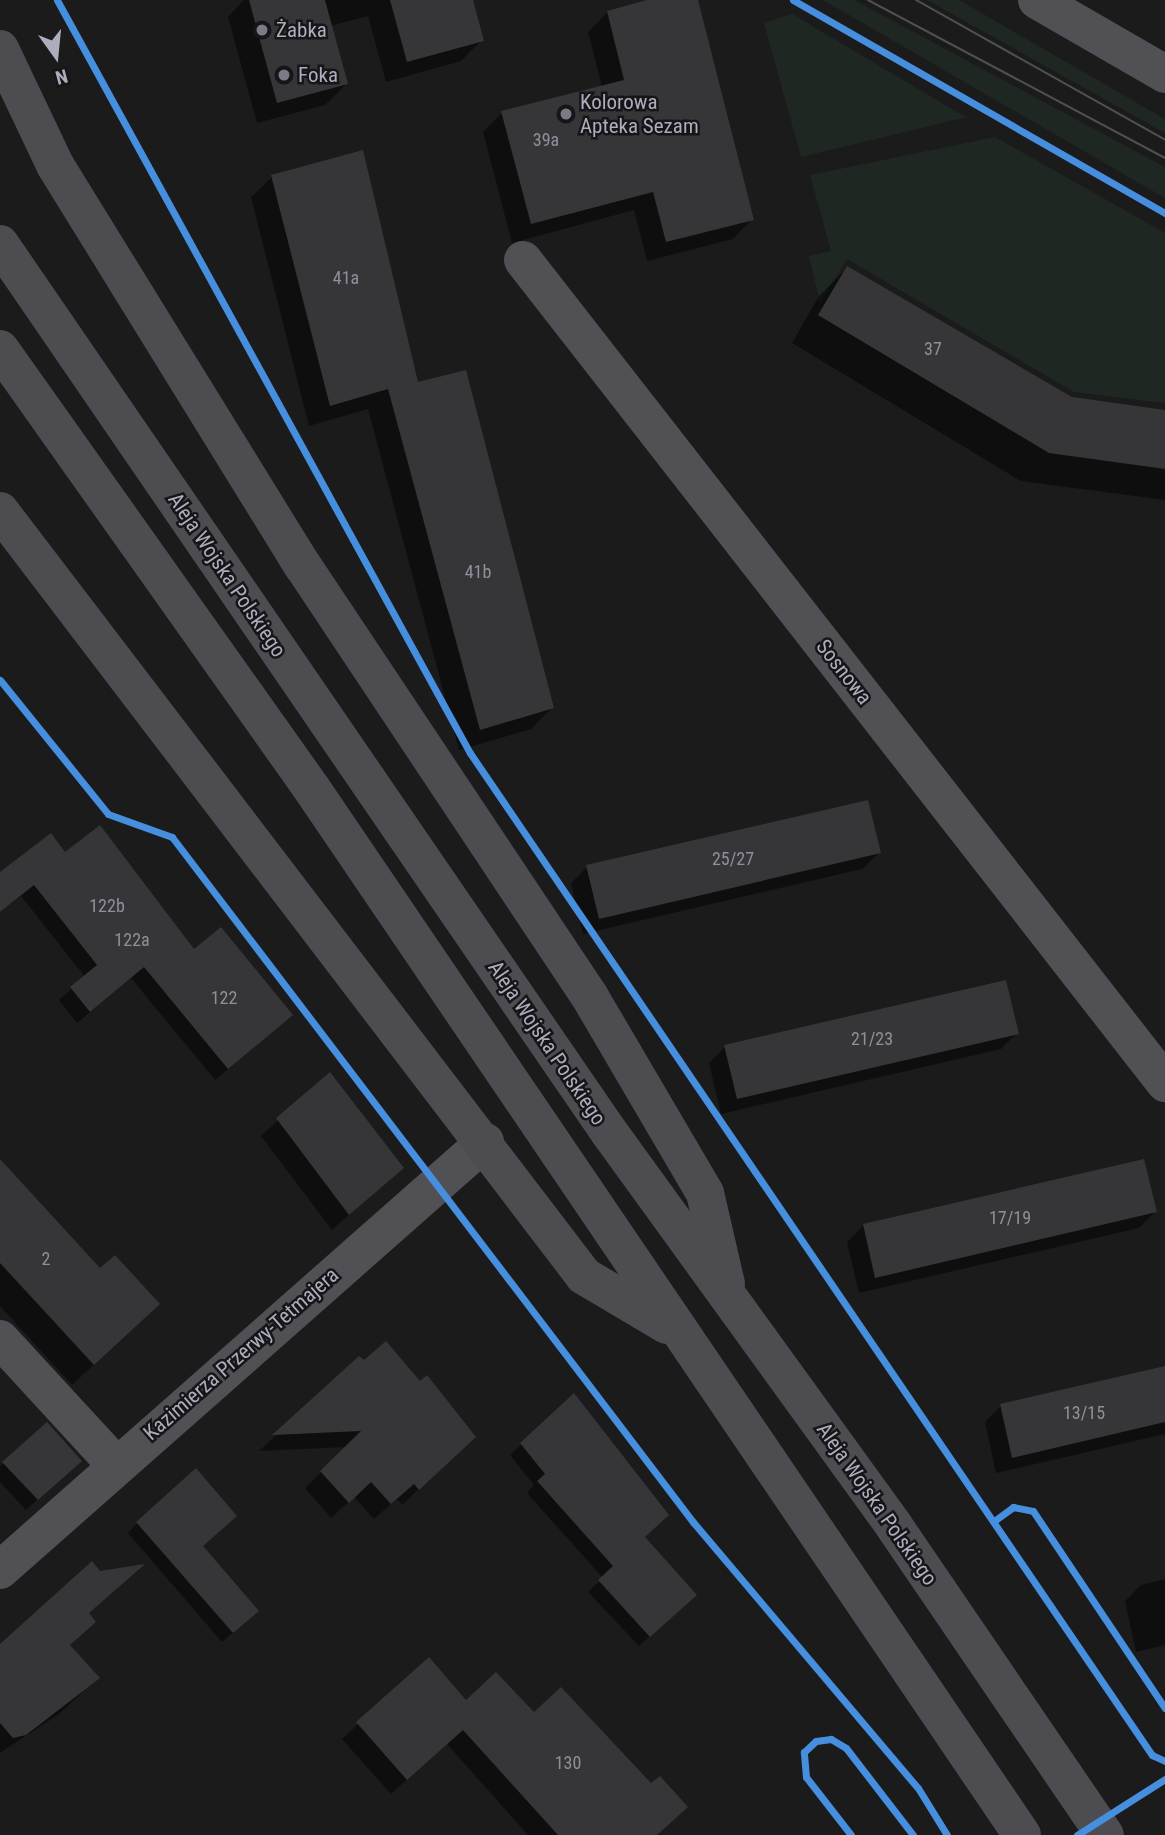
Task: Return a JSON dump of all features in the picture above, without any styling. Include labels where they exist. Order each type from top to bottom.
[{"type":"main road","points":[[0,49],[55,165],[303,566],[590,997],[705,1193],[730,1300]]},
{"type":"main road","points":[[0,111],[55,165]]},
{"type":"main road","name":"Aleja Wojska Polskiego","points":[[0,244],[730,1300],[1105,1835]]},
{"type":"main road","points":[[0,349],[312,789],[1022,1835]]},
{"type":"main road","points":[[0,511],[584,1276],[679,1333]]},
{"type":"street","points":[[1037,0],[1165,74]]},
{"type":"street","name":"Sosnowa","points":[[523,260],[1165,1083]]},
{"type":"street","name":"Kazimierza Przerwy-Tetmajera","points":[[0,1570],[116,1465],[485,1143]]},
{"type":"street","points":[[0,1339],[116,1465]]},
{"type":"shaded area","points":[[823,0],[854,0],[1165,167],[1165,198]]},
{"type":"shaded area","points":[[927,0],[959,0],[1165,119],[1165,133]]},
{"type":"shaded area","points":[[792,14],[967,117],[801,157],[764,23]]},
{"type":"shaded area","points":[[995,137],[1165,233],[1165,403],[1074,392],[847,259],[820,303],[809,256],[831,251],[810,175]]},
{"type":"building","points":[[249,0],[325,0],[348,84],[277,103]]},
{"type":"building","points":[[390,0],[473,0],[484,41],[407,62]]},
{"type":"building","points":[[647,0],[698,0],[754,220],[666,242],[653,192],[531,224],[501,111],[624,80],[607,11]]},
{"type":"building","points":[[363,150],[418,382],[466,370],[554,708],[480,730],[388,389],[330,406],[271,175]]},
{"type":"building","points":[[847,266],[1072,397],[1165,410],[1165,469],[1049,453],[818,315]]},
{"type":"building","points":[[868,800],[881,853],[599,919],[586,865]]},
{"type":"building","points":[[100,825],[194,949],[221,927],[293,1015],[228,1069],[144,967],[90,1012],[70,987],[97,965],[34,885],[0,912],[0,872],[51,833],[65,852]]},
{"type":"building","points":[[1006,980],[1019,1034],[737,1099],[724,1045]]},
{"type":"building","points":[[330,1072],[404,1168],[349,1215],[276,1118]]},
{"type":"building","points":[[0,1159],[100,1268],[115,1255],[160,1304],[94,1365],[0,1263]]},
{"type":"building","points":[[1144,1159],[1157,1212],[875,1278],[863,1224]]},
{"type":"building","points":[[386,1341],[420,1381],[427,1375],[476,1437],[419,1490],[414,1484],[391,1504],[371,1482],[349,1503],[320,1471],[361,1431],[272,1435],[359,1356],[364,1360]]},
{"type":"building","points":[[1165,1366],[1165,1422],[1012,1458],[1000,1404]]},
{"type":"building","points":[[574,1393],[669,1515],[645,1537],[697,1595],[650,1637],[598,1580],[613,1566],[537,1481],[545,1474],[520,1443]]},
{"type":"building","points":[[47,1422],[82,1461],[38,1500],[2,1462]]},
{"type":"building","points":[[196,1468],[237,1516],[203,1546],[259,1611],[233,1633],[136,1522]]},
{"type":"building","points":[[92,1561],[100,1571],[145,1564],[89,1613],[96,1622],[70,1645],[100,1678],[26,1735],[13,1738],[0,1723],[0,1644]]},
{"type":"building","points":[[429,1657],[466,1700],[496,1672],[534,1712],[561,1687],[651,1783],[660,1776],[688,1807],[657,1835],[558,1835],[463,1730],[407,1780],[356,1722]]},
{"type":"tram line","points":[[868,0],[1165,158]]},
{"type":"tram line","points":[[916,0],[1165,140]]},
{"type":"cycle path","points":[[57,0],[470,753],[1152,1755],[1165,1761]]},
{"type":"cycle path","points":[[793,0],[1165,213]]},
{"type":"cycle path","points":[[0,680],[108,814],[172,837],[693,1522],[918,1788],[947,1835]]},
{"type":"cycle path","points":[[994,1521],[1013,1507],[1033,1511],[1165,1708]]},
{"type":"cycle path","points":[[851,1835],[806,1777],[804,1752],[816,1741],[831,1739],[846,1748],[913,1835]]},
{"type":"cycle path","points":[[1077,1835],[1165,1779]]},
{"type":"place","name":"Żabka","points":[[262,30]]},
{"type":"place","name":"Foka","points":[[284,75]]},
{"type":"place","name":"Kolorowa Apteka Sezam","points":[[566,114]]}]
